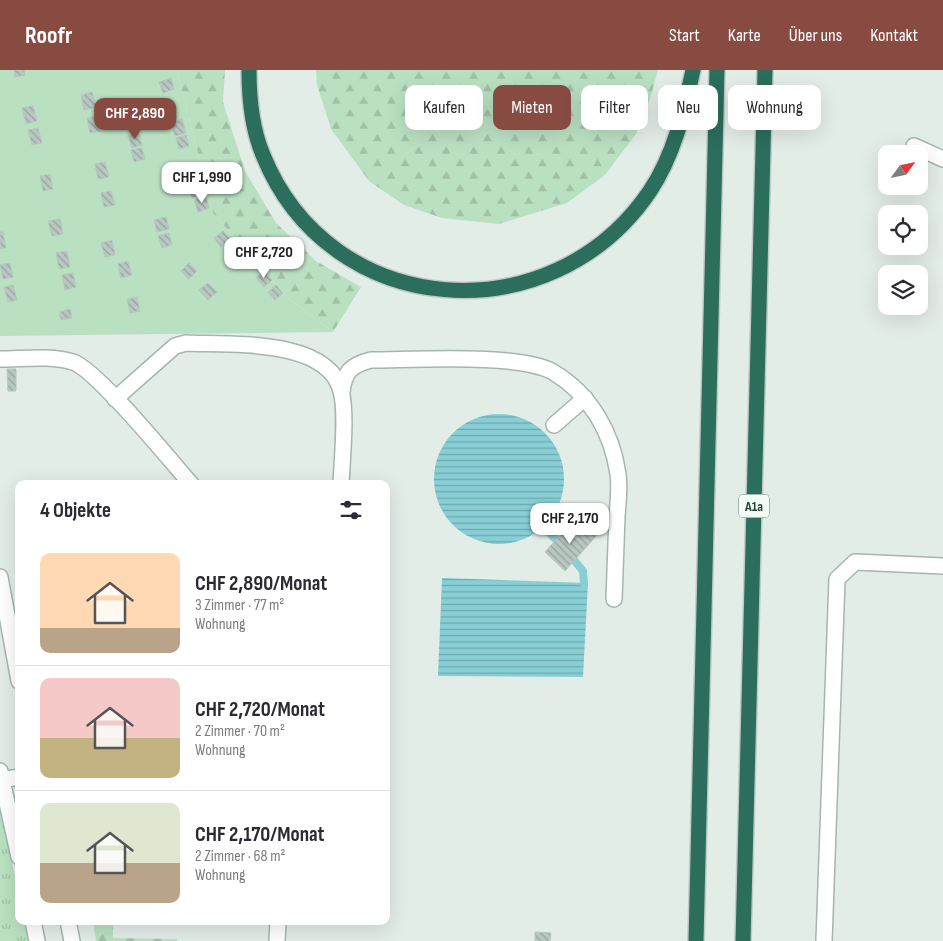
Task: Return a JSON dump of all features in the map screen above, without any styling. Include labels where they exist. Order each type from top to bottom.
[{"type":"highway","points":[[249,70],[252,112],[263,155],[283,193],[310,226],[343,255],[376,273],[415,286],[460,292],[494,289],[544,276],[581,257],[617,229],[650,191],[664,166],[680,124],[692,70]]},
{"type":"highway","points":[[696,941],[717,70]]},
{"type":"highway","name":"A1a","points":[[743,941],[765,70]]},
{"type":"street","points":[[928,152],[943,159]]},
{"type":"street","points":[[115,399],[167,351],[175,346],[186,344],[257,346],[299,353],[329,369],[342,392]]},
{"type":"street","points":[[0,359],[46,359],[75,363],[115,399],[187,480]]},
{"type":"street","points":[[341,480],[343,378],[349,369],[359,363],[372,360],[490,360],[529,364],[552,371],[585,398],[601,420],[612,445],[618,476],[614,599]]},
{"type":"street","points":[[554,425],[585,398]]},
{"type":"street","points":[[824,941],[837,579],[855,562],[943,566]]},
{"type":"street","points":[[0,577],[15,658]]},
{"type":"street","points":[[15,777],[0,777],[15,840]]},
{"type":"street","points":[[34,925],[38,941]]},
{"type":"street","points":[[69,925],[72,941]]},
{"type":"street","points":[[277,941],[278,925]]},
{"type":"green space","points":[[0,70],[177,70],[213,213],[288,298],[333,332],[0,336]]},
{"type":"green space","points":[[177,70],[225,70],[223,102],[245,171],[276,223],[316,261],[361,287],[333,332],[288,298],[213,213]]},
{"type":"green space","points":[[316,70],[658,70],[648,104],[648,85],[581,85],[581,130],[638,130],[636,134],[605,175],[567,203],[499,224],[442,218],[404,205],[369,181],[331,129],[317,85]]},
{"type":"green space","points":[[0,807],[15,876],[15,925],[26,925],[29,941],[0,941]]},
{"type":"green space","points":[[94,925],[113,925],[113,938],[177,939],[177,941],[96,941]]},
{"type":"water","points":[[499,414],[512,415],[524,419],[545,433],[559,454],[563,466],[563,492],[559,504],[545,525],[524,539],[512,543],[499,544],[486,543],[474,539],[453,525],[439,504],[435,492],[434,479],[435,466],[439,454],[453,433],[474,419],[486,415]]},
{"type":"water","points":[[442,578],[588,583],[583,677],[438,676]]},
{"type":"building","points":[[14,70],[24,70],[25,75],[15,77]]},
{"type":"building","points":[[171,78],[174,89],[163,93],[159,82]]},
{"type":"building","points":[[92,92],[96,107],[84,110],[81,95]]},
{"type":"building","points":[[33,106],[37,121],[26,124],[22,108]]},
{"type":"building","points":[[97,116],[101,131],[90,133],[87,118]]},
{"type":"building","points":[[182,119],[186,133],[175,136],[171,123]]},
{"type":"building","points":[[38,128],[42,143],[32,145],[28,130]]},
{"type":"building","points":[[138,132],[142,145],[132,148],[128,136]]},
{"type":"building","points":[[186,135],[189,146],[179,149],[176,138]]},
{"type":"building","points":[[142,148],[145,159],[134,162],[131,150]]},
{"type":"building","points":[[105,162],[109,177],[98,179],[95,164]]},
{"type":"building","points":[[50,174],[53,189],[43,191],[40,176]]},
{"type":"building","points":[[198,181],[203,194],[192,198],[187,185]]},
{"type":"building","points":[[111,191],[115,205],[104,207],[101,193]]},
{"type":"building","points":[[206,197],[209,208],[198,212],[194,200]]},
{"type":"building","points":[[166,217],[169,229],[157,232],[154,220]]},
{"type":"building","points":[[60,219],[63,234],[52,236],[48,221]]},
{"type":"building","points":[[223,231],[230,239],[221,247],[214,238]]},
{"type":"building","points":[[0,232],[3,232],[6,248],[0,249]]},
{"type":"building","points":[[169,233],[172,245],[162,248],[158,236]]},
{"type":"building","points":[[112,240],[115,255],[105,257],[101,243]]},
{"type":"building","points":[[231,246],[239,255],[232,261],[224,253]]},
{"type":"building","points":[[67,251],[70,267],[59,269],[56,253]]},
{"type":"building","points":[[128,261],[132,275],[121,278],[118,264]]},
{"type":"building","points":[[10,263],[13,277],[3,279],[0,265]]},
{"type":"building","points":[[189,263],[197,271],[189,279],[181,271]]},
{"type":"building","points":[[264,271],[272,280],[264,287],[256,278]]},
{"type":"building","points":[[73,273],[76,287],[65,290],[62,275]]},
{"type":"building","points":[[208,283],[217,292],[208,300],[199,290]]},
{"type":"building","points":[[13,285],[17,300],[8,302],[4,287]]},
{"type":"building","points":[[276,285],[283,293],[275,300],[268,292]]},
{"type":"building","points":[[137,297],[140,311],[130,313],[127,299]]},
{"type":"building","points":[[70,309],[72,318],[61,320],[59,312]]},
{"type":"building","points":[[7,369],[16,369],[16,391],[8,391]]},
{"type":"building","points":[[573,521],[587,532],[592,529],[598,534],[565,571],[545,552]]},
{"type":"building","points":[[535,932],[551,933],[550,941],[535,941]]},
{"type":"waterway","points":[[544,527],[562,546]]},
{"type":"waterway","points":[[569,554],[583,571],[584,583]]}]
